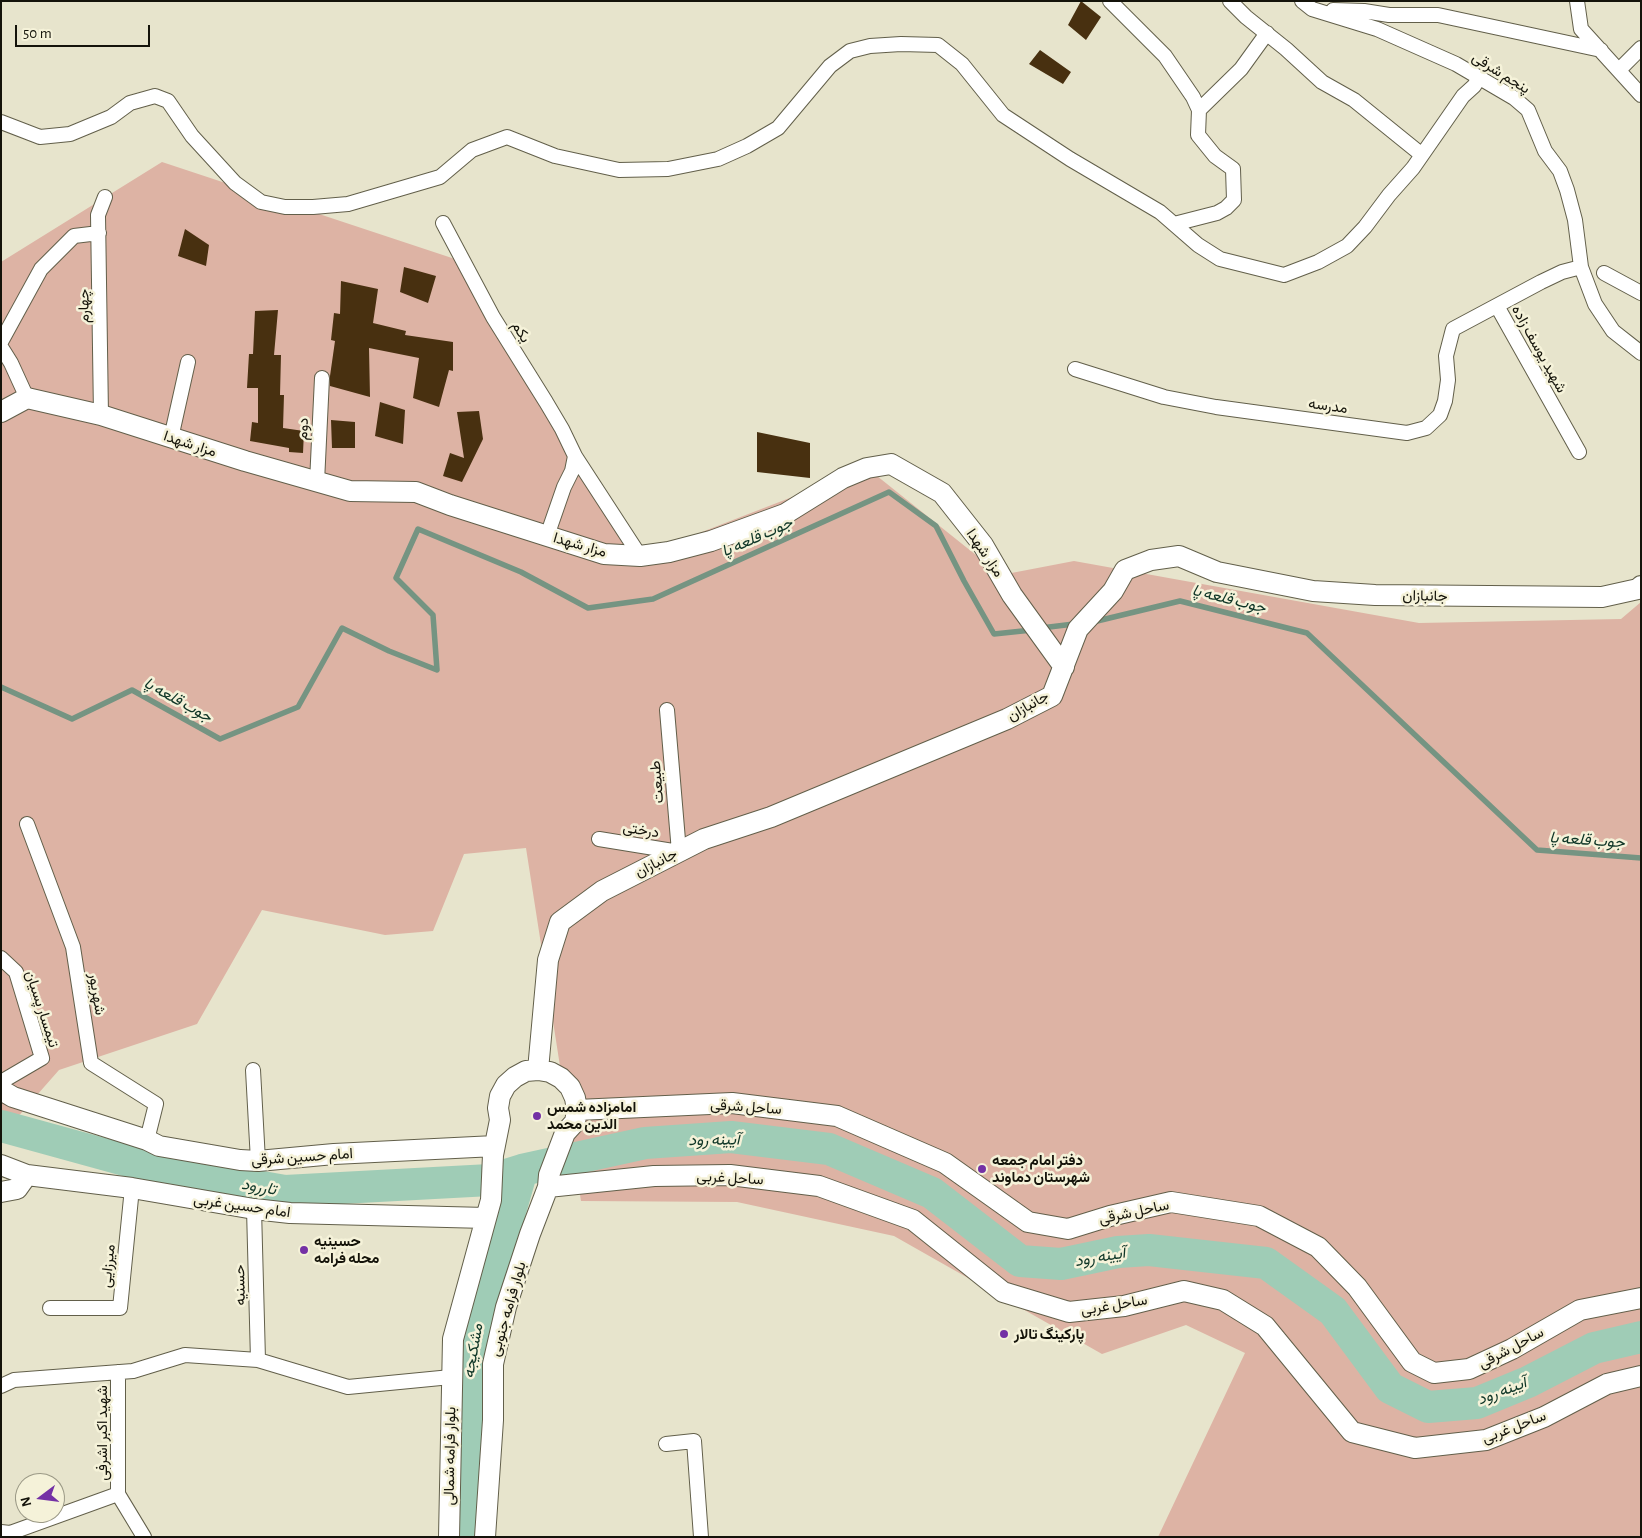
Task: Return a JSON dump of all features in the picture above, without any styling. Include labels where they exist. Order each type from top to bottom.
[{"type":"street","points":[[1110,1],[1165,56],[1193,97],[1199,110],[1198,134],[1215,156],[1233,169],[1234,200],[1226,208],[1217,213],[1174,224]]},
{"type":"street","points":[[1230,1],[1322,82],[1354,100],[1422,155]]},
{"type":"street","points":[[1577,1],[1581,29],[1641,95]]},
{"type":"street","points":[[1307,5],[1389,15],[1438,15],[1601,50]]},
{"type":"street","name":"پنجم شرقی","points":[[1307,5],[1377,29],[1456,64],[1514,98],[1528,110],[1545,150],[1560,171],[1567,190],[1575,220],[1581,267]]},
{"type":"street","points":[[1199,110],[1241,69],[1267,33]]},
{"type":"street","points":[[1,122],[40,137],[70,134],[111,117],[130,103],[156,96],[168,101],[192,136],[235,183],[261,202],[285,207],[313,207],[348,204],[440,176],[472,150],[507,137],[555,156],[619,170],[668,169],[718,159],[747,146],[778,128],[830,66],[850,51],[870,46],[901,44],[938,45],[962,64],[1003,115],[1070,159],[1152,207],[1198,245],[1220,259],[1284,275],[1318,262],[1347,246],[1413,168],[1462,96],[1474,86],[1479,78]]},
{"type":"street","points":[[1619,70],[1641,48]]},
{"type":"street","name":"چهارم","points":[[101,415],[98,215],[105,197]]},
{"type":"street","name":"یکم","points":[[443,223],[493,318],[562,429],[574,456],[640,556]]},
{"type":"street","points":[[1,342],[41,269],[74,236],[99,233]]},
{"type":"street","points":[[1581,267],[1595,304],[1613,331],[1641,353]]},
{"type":"street","name":"شهید یوسف زاده","points":[[1579,452],[1497,306],[1555,275],[1581,267]]},
{"type":"street","points":[[1604,273],[1641,293]]},
{"type":"street","name":"مدرسه","points":[[1075,369],[1164,397],[1216,407],[1407,433],[1426,428],[1440,416],[1445,401],[1448,380],[1446,356],[1454,329],[1497,306]]},
{"type":"street","points":[[1,347],[11,363],[27,398],[1,412]]},
{"type":"street","points":[[171,438],[188,362]]},
{"type":"street","name":"دوم","points":[[318,482],[322,378]]},
{"type":"street","name":"مزار شهدا","points":[[27,398],[101,415],[171,438],[350,491],[416,492],[604,554],[640,556],[694,546],[785,514],[843,478],[867,468],[891,464],[942,493],[983,545],[1012,595],[1064,667]]},
{"type":"street","points":[[547,536],[564,487],[572,471],[574,456]]},
{"type":"street","name":"جانبازان","points":[[538,1070],[548,960],[560,922],[602,891],[704,839],[772,817],[1007,719],[1052,696],[1084,622],[1113,591],[1125,570],[1151,560],[1179,556],[1217,572],[1313,590],[1375,595],[1602,597],[1638,589],[1641,586]]},
{"type":"street","name":"طبیعت","points":[[667,710],[679,852]]},
{"type":"street","name":"شهریور","points":[[26,824],[73,947],[91,1064],[156,1104],[147,1140]]},
{"type":"street","name":"درختی","points":[[599,839],[679,852]]},
{"type":"street","name":"تیمسار پسیان","points":[[1,958],[16,972],[42,1058],[1,1082]]},
{"type":"street","points":[[253,1070],[258,1161]]},
{"type":"street","points":[[538,1070],[550,1072],[561,1078],[570,1087],[575,1098],[576,1110]]},
{"type":"street","name":"بلوار فرامه شمالی","points":[[449,1537],[453,1338],[488,1209],[494,1151],[500,1120],[498,1108],[500,1096],[506,1085],[515,1076],[526,1071],[538,1070]]},
{"type":"street","name":"امام حسین شرقی","points":[[1,1090],[14,1097],[147,1140],[159,1146],[240,1160],[258,1161],[334,1154],[494,1151]]},
{"type":"street","name":"ساحل شرقی","points":[[576,1110],[732,1103],[837,1116],[945,1163],[1028,1222],[1068,1229],[1110,1216],[1171,1202],[1259,1216],[1318,1247],[1357,1287],[1412,1362],[1434,1373],[1469,1370],[1512,1350],[1580,1310],[1641,1298]]},
{"type":"street","name":"بلوار فرامه جنوبی","points":[[485,1537],[493,1420],[493,1364],[506,1307],[565,1133],[574,1122],[576,1110]]},
{"type":"street","name":"امام حسین غربی","points":[[1,1165],[27,1175],[132,1188],[254,1209],[290,1213],[488,1209]]},
{"type":"street","points":[[1,1192],[17,1189],[27,1175]]},
{"type":"street","name":"ساحل غربی","points":[[549,1181],[654,1176],[730,1175],[819,1186],[913,1220],[1003,1292],[1069,1312],[1124,1306],[1184,1291],[1223,1300],[1265,1326],[1352,1432],[1415,1448],[1486,1440],[1544,1417],[1607,1384],[1641,1376]]},
{"type":"street","name":"میرزایی","points":[[50,1308],[120,1308],[132,1188]]},
{"type":"street","name":"حسنیه","points":[[254,1209],[258,1360]]},
{"type":"street","points":[[1,1386],[14,1380],[133,1371],[185,1355],[258,1360],[348,1387],[452,1377]]},
{"type":"street","name":"شهید اکبر اشرفی","points":[[118,1372],[118,1494]]},
{"type":"street","points":[[666,1444],[694,1440],[701,1537]]},
{"type":"street","points":[[1,1532],[10,1533],[118,1494],[144,1537]]},
{"type":"shaded area","points":[[162,162],[464,262],[640,556],[867,468],[1001,575],[1074,561],[1419,623],[1621,619],[1641,602],[1641,1537],[1158,1537],[1245,1353],[1186,1325],[1102,1354],[894,1236],[737,1202],[581,1201],[526,848],[464,854],[433,931],[385,935],[262,910],[197,1024],[59,1070],[1,1136],[1,262]]},
{"type":"building","points":[[1081,1],[1101,17],[1086,40],[1068,25]]},
{"type":"building","points":[[1040,50],[1071,72],[1063,84],[1029,64]]},
{"type":"building","points":[[185,229],[209,245],[206,266],[178,256]]},
{"type":"building","points":[[404,267],[436,276],[428,303],[400,292]]},
{"type":"building","points":[[341,281],[378,289],[373,323],[406,331],[405,335],[453,342],[453,371],[449,370],[439,407],[413,398],[419,358],[369,348],[370,397],[330,386],[335,341],[331,340],[334,313],[340,314]]},
{"type":"building","points":[[278,310],[274,355],[281,355],[280,395],[284,395],[283,428],[304,431],[303,453],[289,452],[289,448],[250,441],[252,422],[258,423],[258,388],[247,388],[249,354],[253,354],[255,311]]},
{"type":"building","points":[[380,402],[405,410],[403,444],[375,436]]},
{"type":"building","points":[[479,411],[483,439],[462,482],[443,476],[450,453],[464,458],[457,412]]},
{"type":"building","points":[[331,420],[355,422],[355,448],[332,448]]},
{"type":"building","points":[[757,432],[810,443],[810,478],[757,472]]},
{"type":"waterway","name":"جوب قلعه پا","points":[[1,687],[72,719],[132,690],[220,739],[298,707],[342,628],[389,651],[437,670],[433,615],[396,578],[418,529],[521,572],[588,608],[653,599],[889,492],[936,526],[994,634],[1032,630]]},
{"type":"waterway","name":"جوب قلعه پا","points":[[1093,622],[1180,601],[1307,633],[1537,850],[1641,858]]},
{"type":"waterway","name":"جوب قلعه پا","points":[[1041,628],[1074,624]]},
{"type":"waterway","name":"آیینه رود","points":[[1,1126],[154,1168],[285,1191],[490,1180],[522,1170],[645,1143],[731,1137],[829,1149],[932,1193],[1020,1261],[1061,1264],[1118,1252],[1149,1250],[1266,1263],[1333,1311],[1390,1388],[1428,1407],[1477,1403],[1528,1382],[1594,1348],[1641,1337]]},
{"type":"waterway","name":"مشکیجه","points":[[466,1537],[469,1427],[466,1376],[473,1340],[522,1170]]},
{"type":"place","name":"امامزاده شمس الدین محمد","points":[[537,1116]]},
{"type":"place","name":"دفتر امام جمعه شهرستان دماوند","points":[[982,1169]]},
{"type":"place","name":"حسینیه محله فرامه","points":[[304,1250]]},
{"type":"place","name":"پارکینگ تالار","points":[[1004,1334]]},
{"type":"water label","name":"تاررود","points":[[259,1187]]}]
